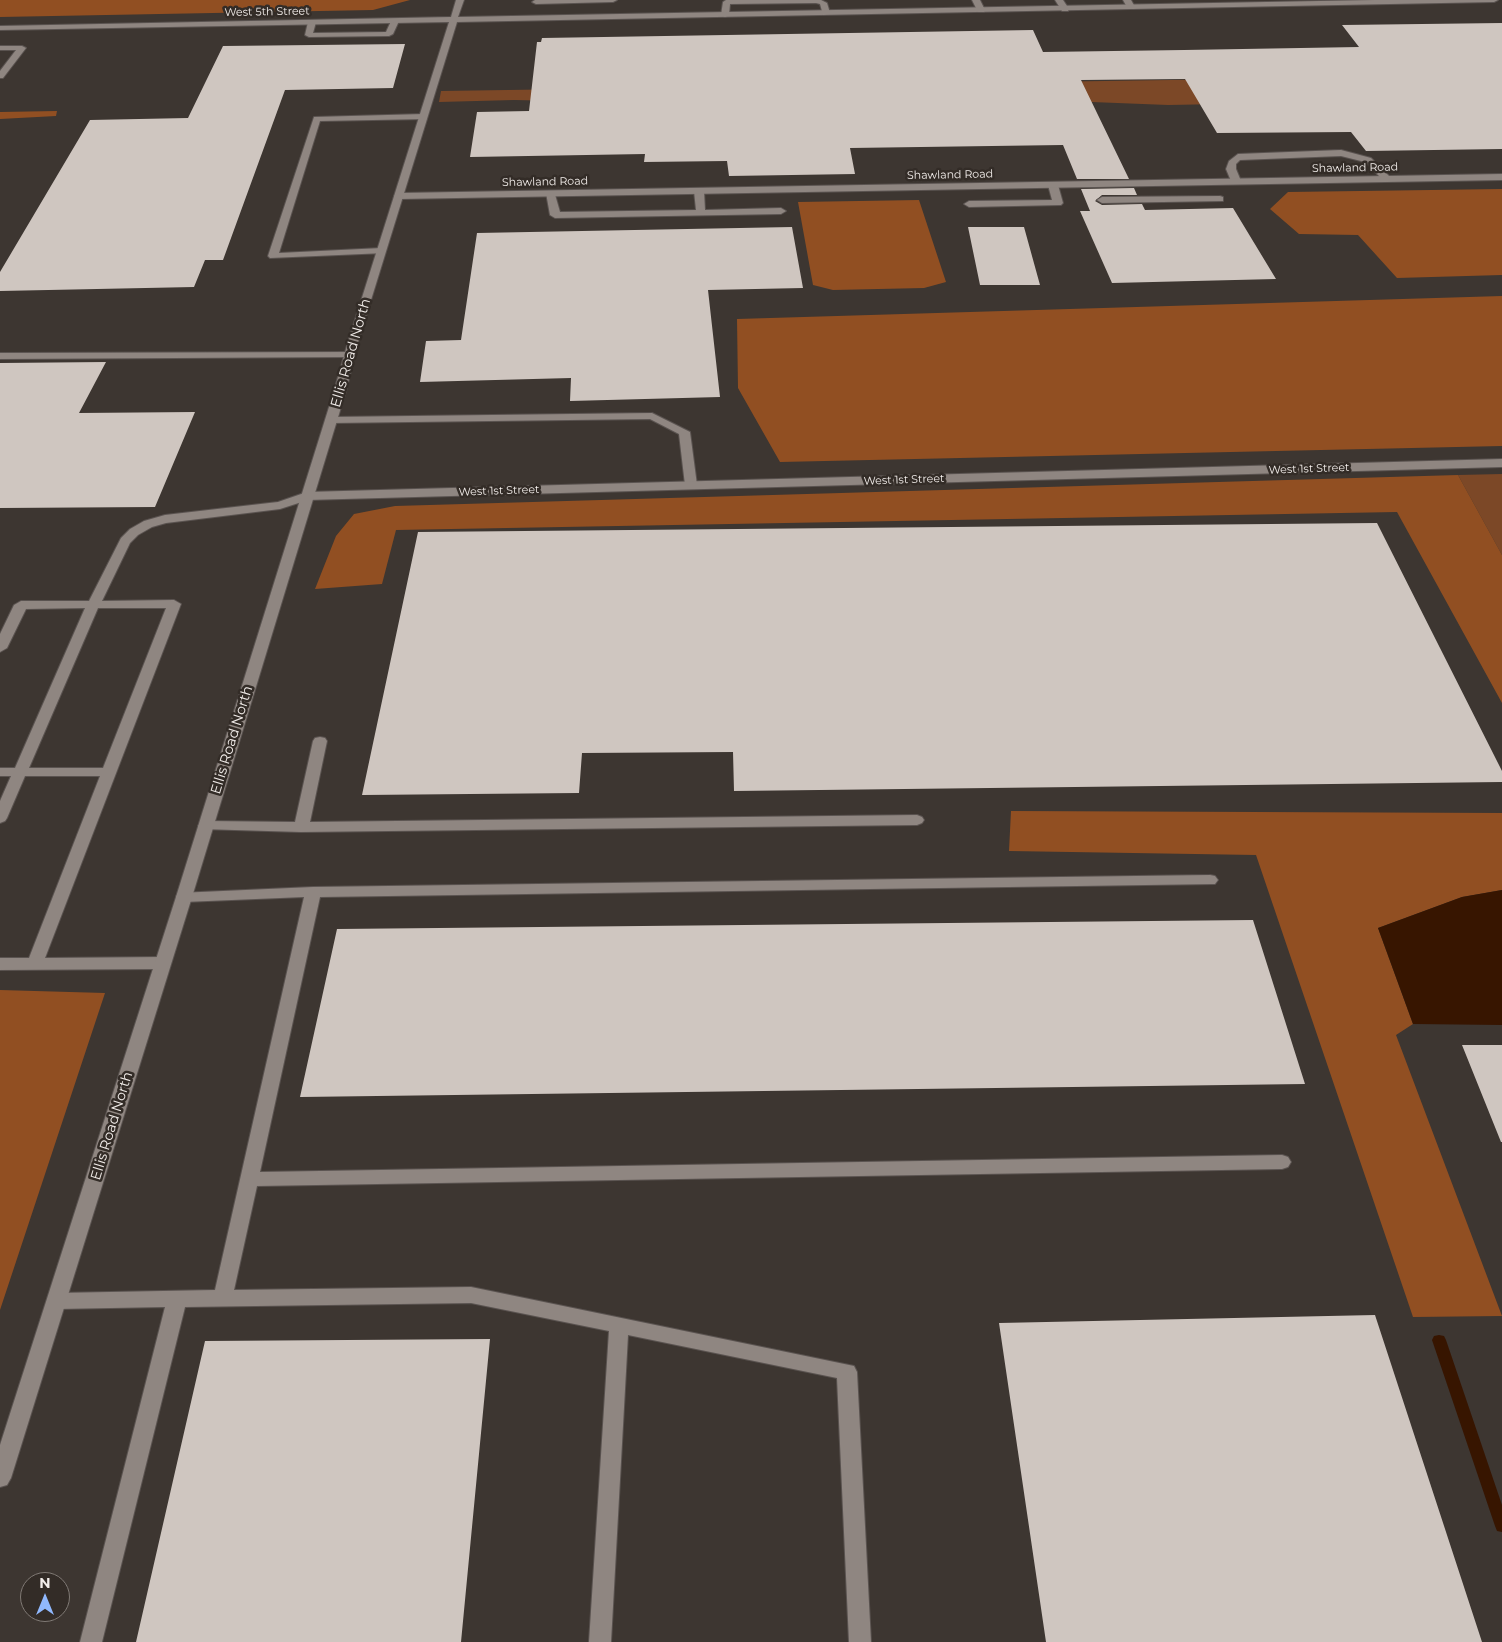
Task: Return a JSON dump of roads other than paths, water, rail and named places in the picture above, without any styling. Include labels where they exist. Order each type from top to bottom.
[{"type":"street","name":"Ellis Road North","points":[[0,1478],[184,897],[460,0]]},
{"type":"street","points":[[536,2],[613,0]]},
{"type":"street","points":[[976,0],[981,10]]},
{"type":"street","points":[[1059,0],[1065,9]]},
{"type":"street","name":"West 5th Street","points":[[0,28],[1065,9],[1129,4],[1494,0]]},
{"type":"street","points":[[725,15],[724,1],[817,1],[823,3],[826,13]]},
{"type":"street","points":[[312,22],[309,35],[389,34],[396,20]]},
{"type":"street","points":[[0,48],[22,48],[0,76]]},
{"type":"street","points":[[382,251],[273,256],[317,119],[424,117]]},
{"type":"street","points":[[1236,182],[1231,170],[1232,163],[1238,157],[1340,153],[1368,160],[1387,179]]},
{"type":"street","name":"Shawland Road","points":[[399,196],[1502,177]]},
{"type":"street","points":[[1197,182],[1206,199]]},
{"type":"street","points":[[1113,184],[1120,200]]},
{"type":"street","points":[[969,204],[1058,203],[1053,185]]},
{"type":"street","points":[[699,191],[701,212]]},
{"type":"street","points":[[551,193],[555,208],[554,215],[781,211]]},
{"type":"street","points":[[1102,200],[1220,199]]},
{"type":"street","points":[[0,356],[350,355]]},
{"type":"street","points":[[331,420],[652,416],[684,432],[691,486]]},
{"type":"street","name":"West 1st Street","points":[[0,818],[93,604],[125,541],[134,532],[148,524],[166,519],[280,505],[307,496],[1502,463]]},
{"type":"street","points":[[0,648],[21,605],[174,604],[35,963]]},
{"type":"street","points":[[301,827],[320,741]]},
{"type":"street","points":[[0,772],[109,772]]},
{"type":"street","points":[[206,826],[301,827],[917,820]]},
{"type":"street","points":[[184,897],[312,892],[1210,880]]},
{"type":"street","points":[[223,1298],[312,892]]},
{"type":"street","points":[[0,964],[163,963]]},
{"type":"street","points":[[250,1178],[1282,1162]]},
{"type":"street","points":[[57,1300],[471,1295],[847,1372],[860,1642]]},
{"type":"street","points":[[91,1642],[177,1300]]},
{"type":"street","points":[[600,1642],[619,1326]]},
{"type":"waterway","points":[[1439,1340],[1502,1526]]}]
